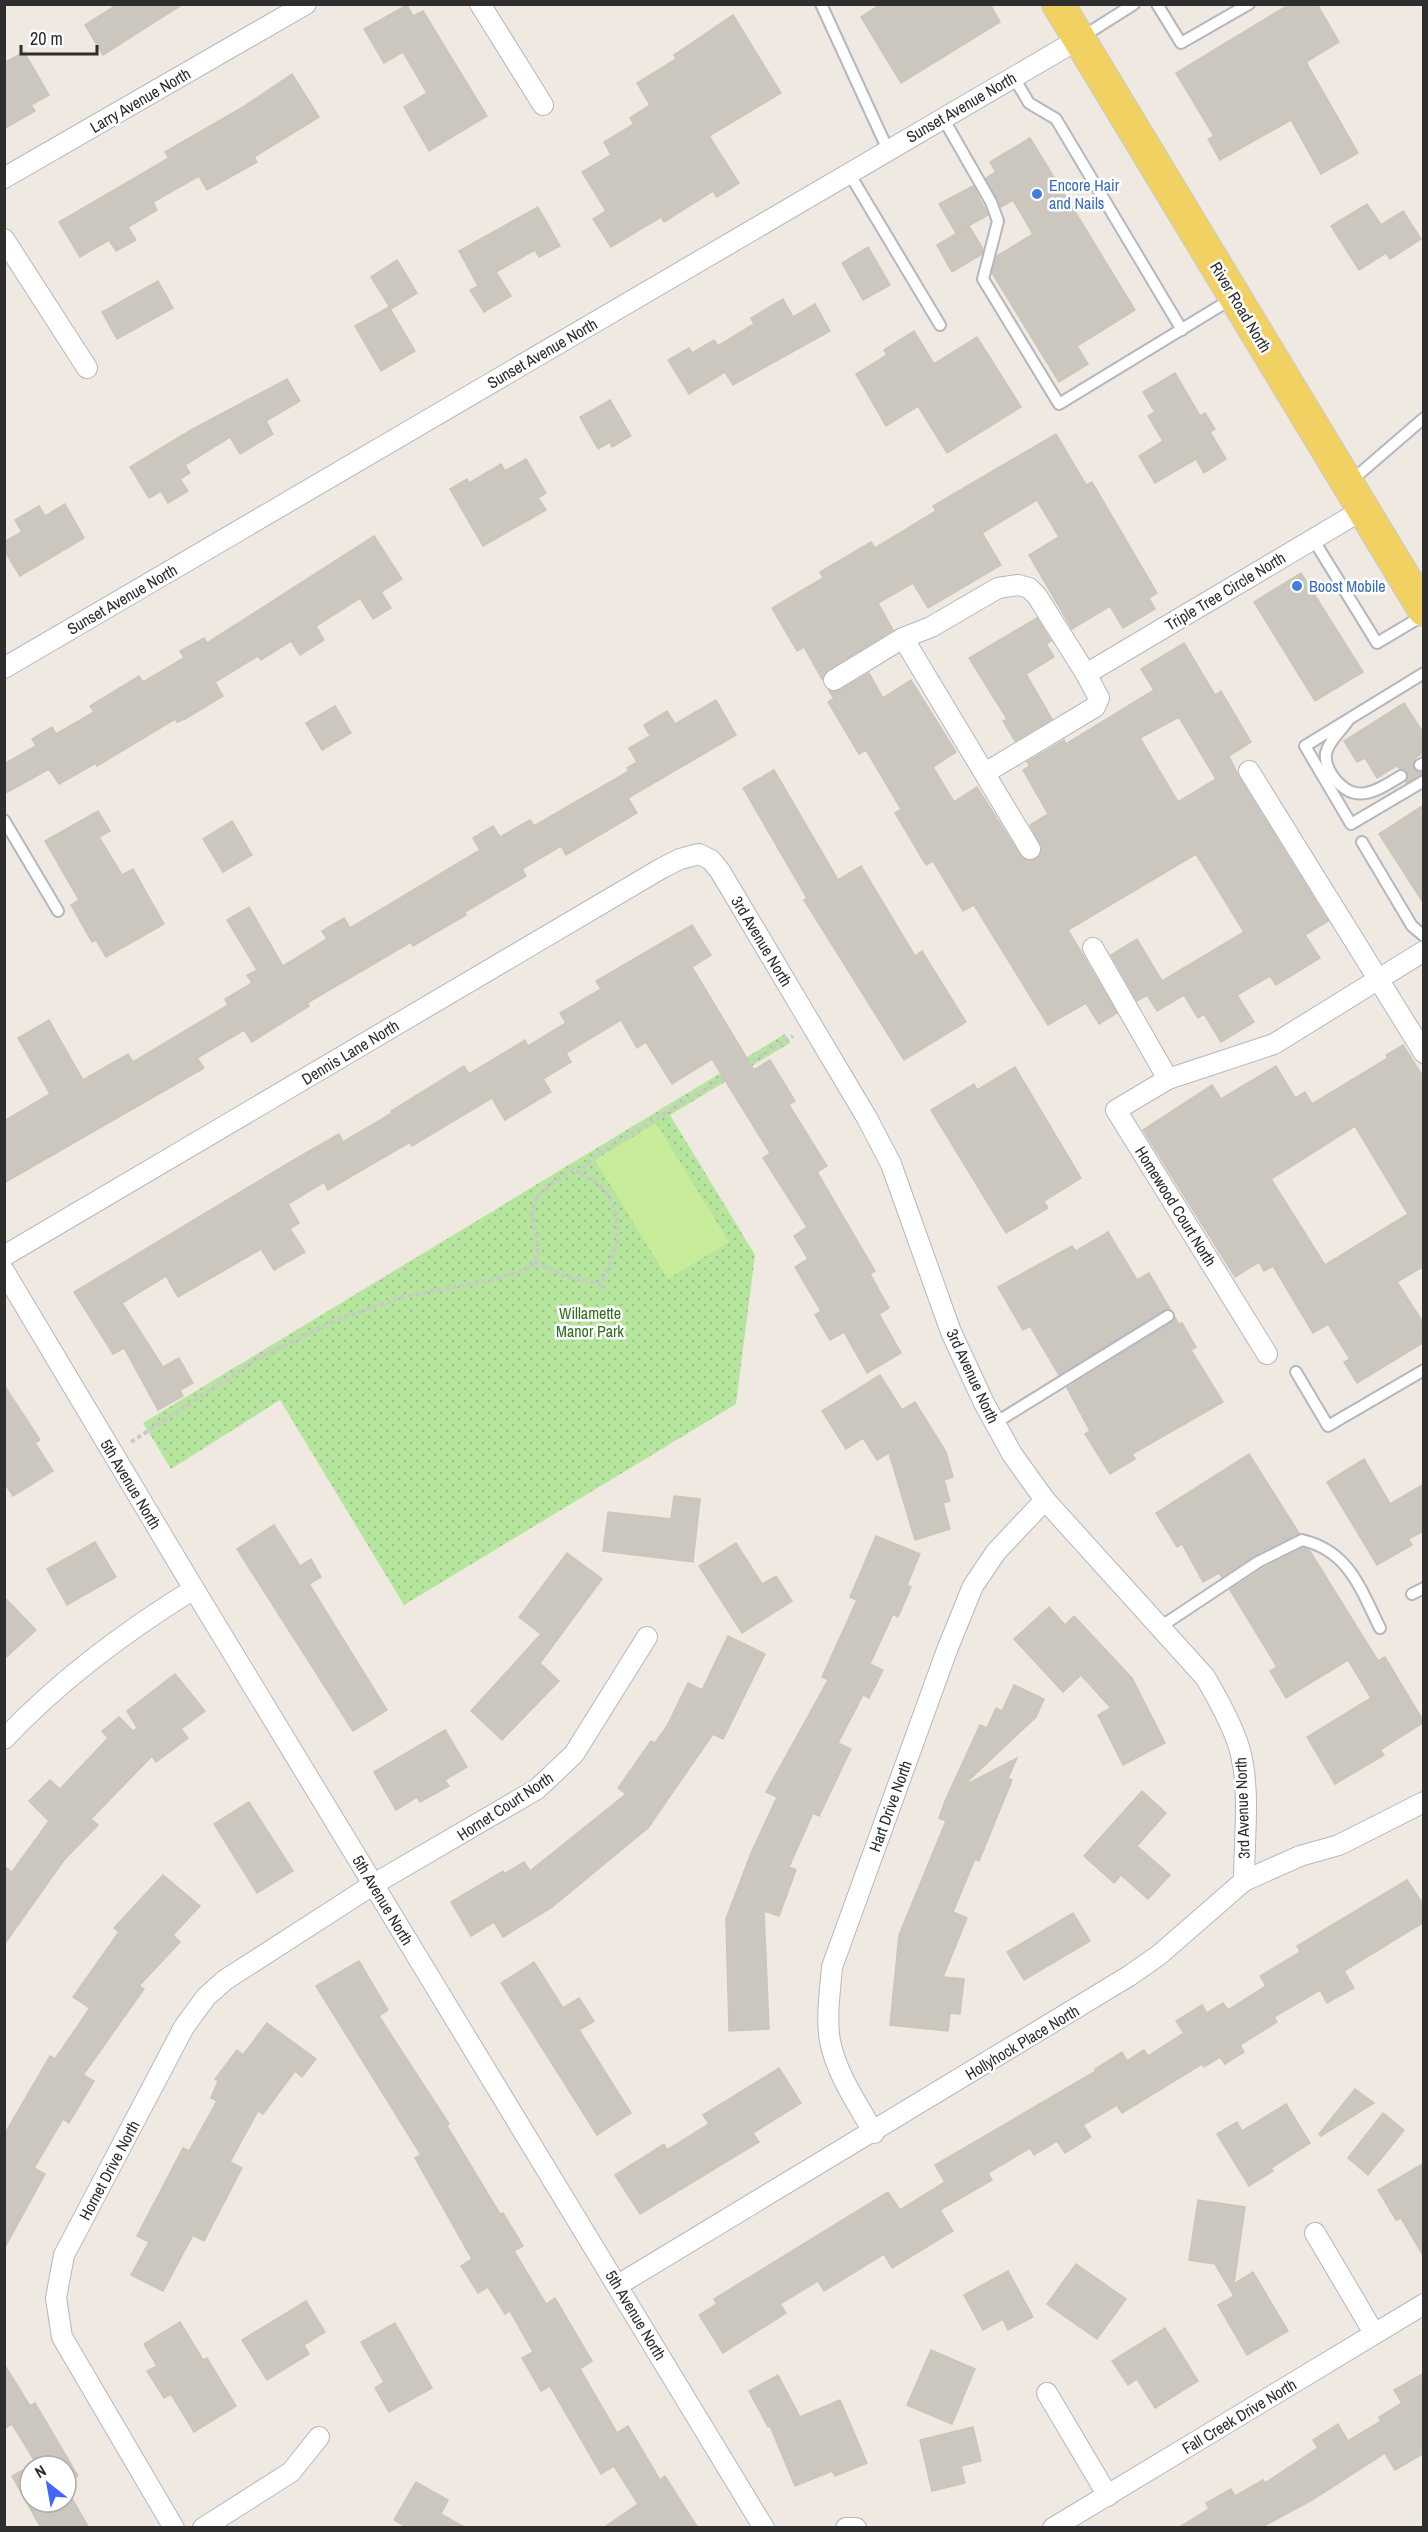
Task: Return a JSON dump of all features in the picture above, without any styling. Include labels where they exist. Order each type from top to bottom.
[{"type":"main road","name":"River Road North","points":[[1058,4],[1424,610]]},
{"type":"street","name":"Larry Avenue North","points":[[4,178],[306,4]]},
{"type":"street","points":[[480,4],[543,105]]},
{"type":"street","name":"Sunset Avenue North","points":[[4,668],[1079,39]]},
{"type":"street","points":[[4,238],[87,368]]},
{"type":"street","name":"Triple Tree Circle North","points":[[1086,674],[1313,539],[1356,496]]},
{"type":"street","points":[[834,680],[903,638],[931,627],[998,588],[1018,585],[1029,588],[1037,596],[1099,698],[1095,707],[985,773]]},
{"type":"street","points":[[903,638],[1030,849]]},
{"type":"street","points":[[1249,771],[1424,1053]]},
{"type":"street","name":"3rd Avenue North","points":[[699,854],[711,860],[720,871],[812,1024],[891,1164],[951,1332],[1012,1454],[1045,1500],[1205,1677],[1223,1707],[1239,1749],[1244,1788],[1244,1881]]},
{"type":"street","name":"Dennis Lane North","points":[[4,1256],[662,868],[680,859],[699,854]]},
{"type":"street","points":[[1093,948],[1168,1079]]},
{"type":"street","name":"Homewood Court North","points":[[1267,1354],[1116,1110],[1168,1079],[1274,1044],[1424,951]]},
{"type":"street","name":"5th Avenue North","points":[[4,1271],[194,1590],[764,2528]]},
{"type":"street","name":"Hart Drive North","points":[[874,2133],[840,2069],[830,2041],[829,2005],[832,1967],[943,1661],[973,1586],[996,1552],[1045,1500]]},
{"type":"street","points":[[4,1739],[34,1708],[82,1666],[120,1637],[194,1590]]},
{"type":"street","name":"Hornet Court North","points":[[374,1884],[514,1804],[558,1772],[574,1754],[647,1637]]},
{"type":"street","name":"Hollyhock Place North","points":[[618,2285],[874,2133],[1129,1976],[1159,1955],[1244,1881],[1300,1856],[1339,1845],[1424,1802]]},
{"type":"street","name":"Hornet Drive North","points":[[174,2528],[62,2337],[56,2298],[64,2255],[196,2008],[225,1980],[374,1884]]},
{"type":"street","points":[[1315,2233],[1374,2333]]},
{"type":"street","name":"Fall Creek Drive North","points":[[1053,2528],[1424,2304]]},
{"type":"street","points":[[1047,2393],[1108,2496]]},
{"type":"street","points":[[203,2528],[291,2472],[319,2437]]},
{"type":"street","points":[[846,2528],[856,2528]]},
{"type":"lane","points":[[821,4],[888,150]]},
{"type":"lane","points":[[1079,39],[1134,4]]},
{"type":"lane","points":[[1157,4],[1181,43],[1249,4]]},
{"type":"lane","points":[[1014,76],[1029,103],[1056,119],[1182,330]]},
{"type":"lane","points":[[943,118],[991,202],[998,221],[983,279],[1059,404],[1236,297]]},
{"type":"lane","points":[[849,172],[940,326]]},
{"type":"lane","points":[[1356,496],[1424,418]]},
{"type":"lane","points":[[1313,539],[1377,643],[1424,615]]},
{"type":"lane","points":[[1424,673],[1305,746],[1351,824],[1424,781]]},
{"type":"lane","points":[[1351,717],[1330,742],[1326,755],[1328,770],[1337,783],[1353,793],[1363,794],[1374,792],[1401,776]]},
{"type":"lane","points":[[4,820],[58,910]]},
{"type":"lane","points":[[1362,842],[1412,926],[1424,936]]},
{"type":"lane","points":[[995,1423],[1168,1316]]},
{"type":"lane","points":[[1296,1372],[1328,1426],[1424,1370]]},
{"type":"lane","points":[[1160,1627],[1258,1562],[1302,1540],[1320,1545],[1353,1574],[1380,1628]]},
{"type":"lane","points":[[1412,1594],[1424,1587]]},
{"type":"path","points":[[579,1172],[596,1155],[812,1024]]},
{"type":"path","points":[[112,1454],[262,1356],[324,1326],[402,1297],[516,1275],[530,1268],[539,1249],[533,1216],[535,1201],[568,1173],[576,1170],[608,1194],[618,1225],[616,1252],[600,1284],[603,1291]]},
{"type":"path","points":[[534,1263],[567,1277],[600,1284]]},
{"type":"green space","name":"Willamette Manor Park","points":[[785,1034],[790,1043],[670,1115],[755,1255],[736,1404],[404,1605],[280,1400],[171,1469],[143,1423]]},
{"type":"green space","points":[[656,1123],[729,1242],[668,1279],[595,1160]]},
{"type":"building","points":[[118,4],[183,4],[103,55],[85,25]]},
{"type":"building","points":[[881,4],[990,4],[1000,22],[901,83],[861,17]]},
{"type":"building","points":[[1290,4],[1317,4],[1339,42],[1306,62],[1358,153],[1321,174],[1291,120],[1220,160],[1208,139],[1214,136],[1176,73]]},
{"type":"building","points":[[407,5],[413,16],[423,11],[487,116],[429,151],[404,107],[427,93],[403,52],[384,63],[364,29]]},
{"type":"building","points":[[733,15],[781,93],[709,136],[739,183],[717,197],[713,191],[664,222],[661,217],[611,247],[593,219],[606,211],[582,172],[611,155],[604,142],[634,124],[630,118],[650,105],[637,83],[676,59],[674,55]]},
{"type":"building","points":[[24,52],[49,95],[31,105],[35,111],[4,129],[4,63]]},
{"type":"building","points":[[292,74],[319,117],[254,157],[257,162],[207,190],[199,176],[153,202],[157,210],[128,227],[136,240],[116,251],[109,240],[80,257],[59,222],[169,158],[165,152],[243,107]]},
{"type":"building","points":[[1030,138],[1135,310],[1077,346],[1088,364],[1059,382],[992,273],[997,256],[1033,234],[1013,200],[1001,207],[986,178],[996,172],[990,162]]},
{"type":"building","points":[[973,186],[988,215],[956,233],[939,204]]},
{"type":"building","points":[[1367,204],[1381,225],[1403,211],[1421,239],[1390,259],[1386,253],[1359,270],[1331,226]]},
{"type":"building","points":[[538,207],[560,246],[539,257],[535,250],[496,272],[511,296],[484,312],[470,290],[478,286],[459,251]]},
{"type":"building","points":[[969,226],[983,249],[982,254],[952,272],[937,245]]},
{"type":"building","points":[[868,247],[890,285],[863,300],[842,263]]},
{"type":"building","points":[[397,260],[417,293],[391,309],[371,277]]},
{"type":"building","points":[[158,281],[173,308],[117,339],[102,312]]},
{"type":"building","points":[[783,299],[793,317],[815,304],[830,331],[733,385],[725,372],[689,394],[668,360],[689,348],[692,353],[714,340],[718,346],[754,324],[751,318]]},
{"type":"building","points":[[389,307],[415,351],[381,371],[355,326]]},
{"type":"building","points":[[914,331],[934,364],[977,337],[1021,407],[947,453],[918,406],[886,426],[856,374],[887,355],[884,350]]},
{"type":"building","points":[[1175,373],[1200,416],[1205,413],[1215,429],[1210,432],[1226,459],[1204,473],[1196,459],[1155,483],[1139,456],[1163,441],[1148,416],[1155,412],[1143,392]]},
{"type":"building","points":[[287,379],[300,401],[266,421],[273,434],[240,454],[230,437],[185,465],[190,473],[180,479],[188,491],[168,503],[161,491],[149,498],[130,467],[191,430]]},
{"type":"building","points":[[610,400],[631,436],[612,447],[610,442],[598,449],[580,417]]},
{"type":"building","points":[[1056,434],[1086,485],[1092,482],[1157,593],[1149,598],[1155,609],[1123,628],[1110,606],[1072,629],[1029,555],[1059,537],[1037,500],[982,533],[1001,565],[928,608],[913,583],[878,603],[893,630],[828,670],[822,679],[804,647],[797,651],[772,608],[823,578],[820,572],[871,542],[875,548],[936,511],[933,506]]},
{"type":"building","points":[[526,459],[546,493],[538,498],[546,510],[483,546],[450,489],[467,479],[469,483],[501,464],[505,471]]},
{"type":"building","points":[[65,504],[84,538],[20,576],[4,550],[4,542],[22,532],[15,520],[39,506],[45,516]]},
{"type":"building","points":[[374,536],[402,579],[381,592],[391,608],[373,619],[360,598],[316,626],[324,640],[300,655],[291,641],[261,660],[258,656],[215,682],[223,696],[185,719],[177,722],[175,719],[97,766],[96,763],[59,784],[49,769],[4,794],[4,764],[36,746],[32,739],[52,727],[56,734],[94,712],[90,706],[139,676],[143,682],[184,658],[180,651],[204,638],[207,643]]},
{"type":"building","points":[[1301,573],[1363,672],[1315,701],[1254,602]]},
{"type":"building","points":[[1037,618],[1051,641],[1046,644],[1054,657],[1026,674],[1052,719],[1015,741],[1003,721],[1007,719],[969,658]]},
{"type":"building","points":[[1184,643],[1215,695],[1221,691],[1251,742],[1229,756],[1239,777],[1328,921],[1305,935],[1320,958],[1276,985],[1270,976],[1237,995],[1254,1022],[1221,1042],[1204,1014],[1198,1018],[1184,995],[1157,1011],[1147,995],[1137,1001],[1111,955],[1137,939],[1162,981],[1244,932],[1196,854],[1068,930],[1117,1013],[1099,1024],[1086,1003],[1048,1025],[974,905],[963,911],[933,861],[926,865],[895,813],[901,809],[866,750],[859,754],[828,702],[834,698],[829,691],[840,690],[869,673],[883,698],[911,680],[956,752],[933,767],[954,802],[977,787],[1020,855],[1031,861],[1040,855],[1042,848],[1030,825],[1048,814],[1023,770],[1030,766],[1027,762],[1064,740],[1066,744],[1154,690],[1141,669]],"holes":[[[1179,717],[1216,779],[1178,802],[1140,738]]]},
{"type":"building","points":[[716,700],[736,735],[628,798],[637,813],[566,855],[561,846],[522,869],[526,876],[465,912],[466,915],[413,946],[411,942],[307,1003],[309,1006],[252,1042],[244,1030],[197,1058],[204,1068],[4,1183],[4,1121],[50,1094],[18,1038],[49,1020],[83,1080],[128,1054],[133,1062],[228,1005],[225,999],[252,983],[247,975],[257,970],[227,920],[249,907],[283,966],[327,939],[322,931],[344,918],[350,928],[480,850],[473,838],[493,826],[500,837],[530,820],[534,826],[629,771],[627,768],[637,762],[629,748],[650,736],[644,725],[667,711],[675,724]]},
{"type":"building","points":[[1404,703],[1424,734],[1424,752],[1416,757],[1413,765],[1415,771],[1424,774],[1406,783],[1407,772],[1396,766],[1377,778],[1365,758],[1357,762],[1344,741]]},
{"type":"building","points":[[335,706],[351,733],[322,750],[306,723]]},
{"type":"building","points":[[774,770],[838,880],[861,866],[915,956],[922,951],[966,1022],[904,1060],[804,900],[807,898],[743,788]]},
{"type":"building","points":[[1424,805],[1424,904],[1379,834]]},
{"type":"building","points":[[98,811],[110,831],[99,837],[122,875],[133,869],[164,924],[106,957],[96,940],[92,942],[71,905],[79,900],[45,841]]},
{"type":"building","points":[[232,821],[252,855],[223,872],[203,839]]},
{"type":"building","points":[[692,925],[711,955],[692,967],[754,1070],[770,1060],[795,1101],[789,1105],[827,1166],[817,1172],[875,1271],[870,1274],[889,1308],[879,1314],[901,1353],[867,1373],[844,1332],[830,1340],[815,1315],[821,1311],[795,1267],[808,1259],[794,1236],[807,1227],[763,1158],[770,1153],[712,1059],[672,1084],[646,1042],[637,1048],[621,1020],[566,1053],[571,1062],[543,1079],[551,1092],[505,1120],[492,1098],[412,1146],[410,1142],[328,1190],[324,1182],[288,1204],[299,1223],[290,1229],[305,1252],[274,1270],[261,1249],[178,1297],[166,1276],[122,1303],[163,1367],[179,1358],[193,1383],[180,1390],[183,1396],[158,1410],[124,1348],[113,1354],[74,1292],[339,1134],[343,1142],[464,1066],[469,1074],[525,1040],[528,1046],[566,1023],[560,1013],[601,989],[596,981]]},
{"type":"building","points":[[1403,1045],[1424,1078],[1424,1266],[1397,1282],[1424,1324],[1424,1342],[1357,1383],[1344,1362],[1350,1359],[1328,1324],[1313,1333],[1273,1266],[1264,1271],[1259,1262],[1235,1277],[1143,1130],[1212,1085],[1221,1099],[1276,1066],[1295,1098],[1305,1092],[1312,1104],[1388,1058],[1386,1055]],"holes":[[[1355,1126],[1408,1214],[1325,1265],[1271,1179]]]},
{"type":"building","points":[[1015,1067],[1081,1178],[1044,1201],[1048,1208],[1006,1233],[931,1110],[974,1084],[977,1090]]},
{"type":"building","points":[[1108,1232],[1137,1280],[1149,1273],[1170,1309],[1164,1310],[1059,1375],[1030,1326],[1023,1330],[998,1287],[1072,1246],[1076,1251]]},
{"type":"building","points":[[1175,1317],[1179,1324],[1182,1323],[1196,1347],[1191,1350],[1223,1402],[1132,1454],[1135,1459],[1110,1474],[1085,1434],[1090,1431],[1067,1388],[1172,1322]]},
{"type":"building","points":[[880,1375],[902,1410],[915,1402],[946,1452],[953,1477],[944,1480],[950,1501],[943,1503],[950,1529],[915,1540],[889,1453],[877,1460],[863,1438],[846,1449],[822,1411]]},
{"type":"building","points":[[4,1385],[40,1440],[35,1443],[53,1471],[13,1496],[4,1482]]},
{"type":"building","points":[[1249,1454],[1299,1533],[1255,1555],[1222,1577],[1219,1573],[1203,1582],[1182,1544],[1177,1547],[1156,1513]]},
{"type":"building","points":[[1364,1459],[1390,1504],[1424,1484],[1424,1531],[1408,1539],[1412,1545],[1377,1565],[1327,1482]]},
{"type":"building","points":[[674,1496],[700,1499],[693,1562],[603,1551],[608,1512],[671,1519]]},
{"type":"building","points":[[274,1525],[300,1566],[311,1559],[321,1577],[309,1584],[387,1710],[353,1731],[237,1549]]},
{"type":"building","points":[[876,1536],[920,1554],[907,1585],[911,1587],[898,1617],[893,1614],[870,1664],[883,1670],[869,1698],[863,1695],[838,1743],[851,1749],[819,1816],[813,1813],[789,1867],[796,1870],[779,1916],[764,1911],[769,2029],[729,2031],[726,1919],[751,1853],[777,1797],[766,1792],[828,1680],[822,1677],[857,1600],[850,1597]]},
{"type":"building","points":[[95,1542],[116,1577],[67,1605],[47,1569]]},
{"type":"building","points":[[736,1543],[762,1584],[776,1576],[792,1601],[742,1633],[699,1566]]},
{"type":"building","points":[[1303,1548],[1310,1551],[1378,1661],[1385,1657],[1424,1722],[1380,1750],[1384,1755],[1335,1784],[1307,1737],[1371,1698],[1348,1660],[1286,1698],[1270,1671],[1277,1667],[1230,1590],[1262,1569]]},
{"type":"building","points":[[567,1553],[602,1579],[540,1663],[559,1681],[502,1740],[471,1711],[541,1634],[519,1617]]},
{"type":"building","points":[[4,1597],[36,1630],[4,1659]]},
{"type":"building","points":[[1049,1607],[1065,1625],[1074,1616],[1132,1678],[1165,1743],[1123,1765],[1098,1715],[1111,1708],[1081,1675],[1063,1692],[1014,1639]]},
{"type":"building","points":[[728,1636],[765,1654],[723,1739],[713,1734],[648,1828],[551,1908],[503,1937],[494,1922],[471,1936],[451,1902],[503,1871],[504,1874],[524,1862],[530,1871],[626,1794],[618,1788],[651,1741],[655,1743],[667,1726],[688,1683],[702,1690]]},
{"type":"building","points":[[175,1674],[205,1711],[181,1729],[188,1738],[156,1762],[152,1756],[91,1819],[98,1825],[64,1860],[4,1945],[4,1866],[12,1872],[49,1821],[29,1801],[50,1780],[60,1789],[108,1738],[102,1731],[119,1717],[133,1731],[137,1728],[127,1711]]},
{"type":"building","points":[[1014,1685],[1044,1699],[1036,1717],[968,1781],[969,1783],[1017,1758],[1008,1778],[1012,1780],[979,1861],[975,1859],[953,1912],[967,1918],[943,1977],[964,1979],[960,2014],[950,2013],[948,2031],[890,2025],[899,1935],[946,1821],[939,1818],[945,1801],[980,1725],[987,1728],[996,1708],[1002,1711]]},
{"type":"building","points":[[445,1730],[467,1767],[445,1780],[449,1786],[420,1802],[417,1797],[396,1810],[374,1772]]},
{"type":"building","points":[[1142,1791],[1166,1813],[1137,1846],[1170,1875],[1148,1899],[1121,1875],[1114,1883],[1084,1856]]},
{"type":"building","points":[[249,1802],[293,1871],[257,1893],[214,1824]]},
{"type":"building","points":[[163,1875],[200,1906],[173,1935],[180,1942],[139,1986],[144,1989],[83,2075],[94,2081],[69,2123],[63,2119],[34,2168],[45,2174],[4,2249],[4,2135],[50,2056],[55,2059],[90,2008],[73,1997],[119,1932],[114,1928]]},
{"type":"building","points":[[1407,1880],[1424,1906],[1424,1922],[1344,1971],[1354,1988],[1327,2003],[1320,1990],[1274,2017],[1277,2022],[1240,2045],[1244,2052],[1225,2064],[1220,2057],[1204,2067],[1202,2064],[1122,2113],[1117,2105],[1083,2125],[1091,2137],[1065,2153],[1057,2141],[1034,2155],[1030,2148],[988,2173],[992,2180],[940,2210],[953,2231],[892,2268],[884,2254],[824,2291],[818,2281],[780,2304],[786,2313],[723,2353],[699,2315],[717,2304],[714,2299],[888,2192],[900,2210],[945,2182],[935,2165],[1096,2071],[1095,2069],[1122,2052],[1127,2061],[1144,2050],[1148,2056],[1184,2033],[1176,2021],[1202,2005],[1207,2013],[1223,2003],[1228,2010],[1266,1986],[1260,1976],[1300,1952],[1297,1946]]},
{"type":"building","points":[[1073,1913],[1090,1941],[1024,1980],[1007,1952]]},
{"type":"building","points":[[359,1961],[388,2010],[379,2016],[449,2124],[447,2126],[500,2214],[503,2213],[523,2246],[514,2251],[546,2304],[555,2298],[592,2361],[580,2369],[617,2433],[628,2426],[660,2480],[665,2476],[698,2528],[603,2528],[638,2504],[614,2466],[601,2474],[550,2386],[541,2391],[522,2358],[533,2352],[510,2311],[505,2314],[488,2287],[478,2293],[461,2266],[472,2259],[415,2158],[421,2155],[316,1986]]},
{"type":"building","points":[[534,1962],[563,2008],[579,1998],[594,2021],[579,2030],[631,2113],[597,2135],[501,1983]]},
{"type":"building","points":[[267,2023],[316,2059],[302,2077],[295,2071],[263,2114],[258,2111],[230,2162],[242,2168],[204,2241],[193,2235],[163,2291],[131,2275],[149,2242],[137,2236],[183,2148],[189,2151],[217,2101],[211,2098],[218,2081],[215,2079],[237,2050],[243,2055]]},
{"type":"building","points":[[779,2068],[801,2103],[753,2133],[759,2142],[640,2214],[615,2175],[664,2144],[667,2150],[709,2124],[703,2115]]},
{"type":"building","points":[[1355,2089],[1374,2103],[1321,2136],[1319,2134]]},
{"type":"building","points":[[1286,2104],[1310,2143],[1271,2168],[1273,2171],[1249,2186],[1217,2134],[1237,2122],[1242,2131]]},
{"type":"building","points":[[1383,2113],[1404,2130],[1368,2175],[1348,2158]]},
{"type":"building","points":[[1424,2163],[1424,2257],[1401,2218],[1396,2220],[1378,2190]]},
{"type":"building","points":[[1198,2200],[1245,2207],[1234,2284],[1253,2272],[1288,2331],[1247,2355],[1218,2305],[1234,2296],[1215,2264],[1189,2260]]},
{"type":"building","points":[[1076,2264],[1126,2299],[1097,2339],[1047,2304]]},
{"type":"building","points":[[1008,2271],[1033,2317],[1008,2330],[1003,2319],[983,2330],[964,2295]]},
{"type":"building","points":[[306,2301],[325,2332],[304,2345],[309,2354],[267,2380],[242,2340]]},
{"type":"building","points":[[180,2322],[203,2360],[207,2358],[236,2406],[194,2432],[171,2394],[164,2398],[147,2371],[157,2366],[144,2344]]},
{"type":"building","points":[[395,2323],[432,2388],[389,2412],[375,2388],[384,2382],[361,2342]]},
{"type":"building","points":[[1165,2328],[1198,2381],[1155,2408],[1137,2379],[1128,2385],[1112,2361]]},
{"type":"building","points":[[931,2350],[975,2369],[952,2424],[907,2405]]},
{"type":"building","points":[[4,2364],[30,2406],[35,2403],[65,2454],[30,2454],[12,2424],[4,2429]]},
{"type":"building","points":[[1424,2373],[1424,2453],[1395,2470],[1385,2453],[1312,2500],[1260,2528],[1178,2528],[1209,2509],[1206,2503],[1231,2489],[1235,2496],[1263,2480],[1265,2483],[1318,2448],[1313,2440],[1338,2424],[1348,2441],[1381,2421],[1379,2417],[1402,2403],[1394,2390]]},
{"type":"building","points":[[778,2375],[800,2417],[840,2400],[867,2463],[835,2476],[832,2471],[795,2486],[770,2426],[768,2427],[749,2391]]},
{"type":"building","points":[[973,2427],[981,2461],[961,2466],[965,2483],[932,2491],[920,2440]]},
{"type":"building","points":[[18,2473],[18,2487],[12,2476]]},
{"type":"building","points":[[416,2482],[448,2500],[441,2514],[466,2528],[408,2528],[394,2520]]},
{"type":"building","points":[[78,2509],[89,2528],[41,2528],[33,2514],[78,2514]]},
{"type":"place","name":"Encore Hair and Nails","points":[[1037,194]]},
{"type":"place","name":"Boost Mobile","points":[[1297,586]]}]
